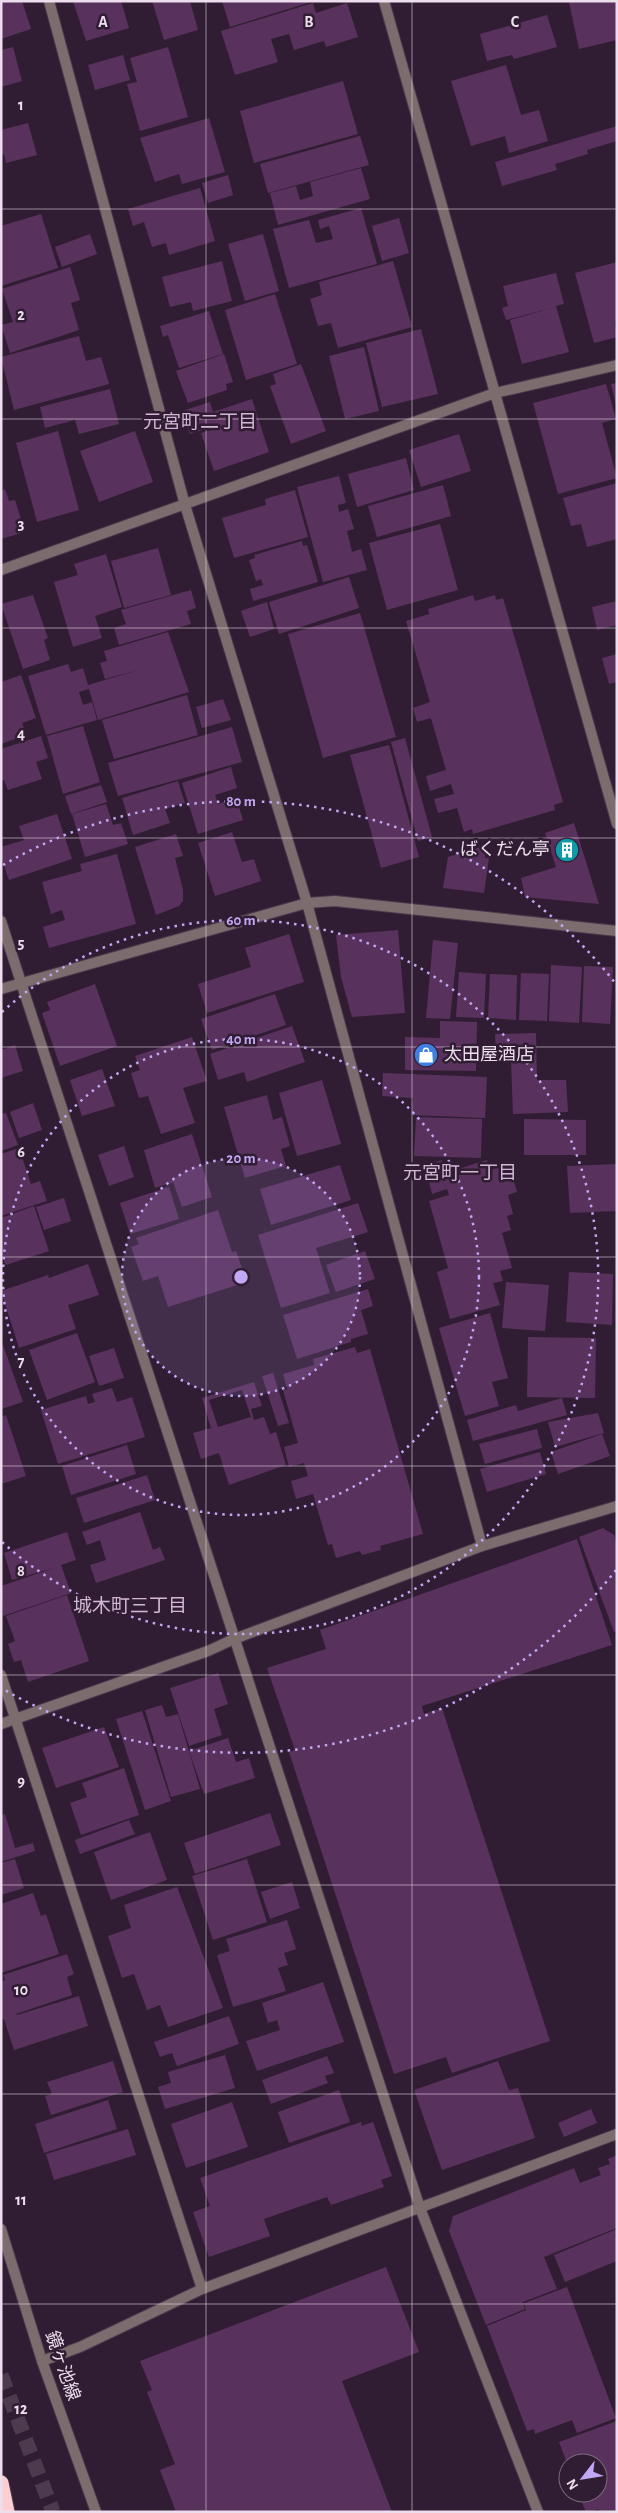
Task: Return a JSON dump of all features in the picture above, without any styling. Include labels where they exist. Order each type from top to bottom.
[{"type":"highway","points":[[1,2483],[7,2512]]},
{"type":"street","points":[[49,1],[185,504],[307,903],[482,1546]]},
{"type":"street","points":[[384,1],[617,824]]},
{"type":"street","points":[[1,570],[495,393],[617,365]]},
{"type":"street","points":[[1,989],[307,903],[335,902],[617,931]]},
{"type":"street","points":[[1,921],[420,2208],[538,2512]]},
{"type":"street","points":[[1,1724],[208,1651],[234,1639],[482,1546],[617,1506]]},
{"type":"street","points":[[1,1675],[202,2289]]},
{"type":"street","points":[[42,2361],[80,2347],[202,2289],[617,2134]]},
{"type":"street","name":"鏡ヶ池線","points":[[1,2229],[42,2361],[96,2512]]},
{"type":"building","points":[[1,1],[22,1],[31,29],[1,39]]},
{"type":"building","points":[[73,1],[121,1],[129,28],[86,41]]},
{"type":"building","points":[[152,1],[190,1],[198,30],[164,40]]},
{"type":"building","points":[[222,1],[311,1],[311,2],[230,27]]},
{"type":"building","points":[[617,1],[617,40],[579,49],[569,2]]},
{"type":"building","points":[[313,3],[316,13],[347,3],[358,37],[326,47],[324,41],[294,50],[289,34],[271,39],[278,62],[235,75],[221,31]]},
{"type":"building","points":[[547,15],[557,47],[514,59],[512,55],[487,61],[480,34]]},
{"type":"building","points":[[13,47],[22,81],[1,87],[1,50]]},
{"type":"building","points":[[168,47],[188,117],[140,131],[127,84],[137,82],[130,58]]},
{"type":"building","points":[[123,55],[130,80],[95,90],[88,65]]},
{"type":"building","points":[[506,65],[521,115],[539,110],[548,141],[509,153],[505,136],[471,146],[451,81]]},
{"type":"building","points":[[343,81],[358,134],[254,163],[240,111]]},
{"type":"building","points":[[209,118],[225,172],[182,184],[179,174],[155,182],[140,138]]},
{"type":"building","points":[[28,123],[37,155],[6,163],[4,154],[1,155],[1,130]]},
{"type":"building","points":[[617,126],[617,141],[587,150],[588,154],[555,164],[557,170],[502,186],[495,162]]},
{"type":"building","points":[[360,136],[369,165],[268,193],[260,164]]},
{"type":"building","points":[[361,168],[370,199],[278,225],[270,193],[296,186],[300,200],[313,196],[310,182]]},
{"type":"building","points":[[228,175],[233,195],[208,203],[202,183]]},
{"type":"building","points":[[200,188],[215,241],[169,255],[166,243],[152,247],[144,222],[133,226],[128,209]]},
{"type":"building","points":[[361,208],[377,264],[289,288],[273,229],[309,220],[316,243],[333,239],[329,226],[320,229],[318,220]]},
{"type":"building","points":[[41,214],[58,268],[1,286],[1,226]]},
{"type":"building","points":[[399,218],[409,253],[382,261],[372,226]]},
{"type":"building","points":[[90,234],[97,254],[62,267],[55,247]]},
{"type":"building","points":[[263,234],[279,291],[245,301],[228,244]]},
{"type":"building","points":[[222,261],[232,301],[193,311],[191,302],[170,307],[162,277]]},
{"type":"building","points":[[393,261],[412,327],[338,348],[331,323],[318,326],[310,299],[322,295],[319,282]]},
{"type":"building","points":[[617,262],[617,319],[615,322],[617,337],[594,343],[575,273]]},
{"type":"building","points":[[70,267],[80,300],[71,303],[79,330],[10,353],[1,325],[13,322],[2,289]]},
{"type":"building","points":[[556,273],[564,304],[556,306],[569,352],[522,364],[510,320],[552,308],[506,320],[502,308],[508,306],[503,286]]},
{"type":"building","points":[[275,294],[297,364],[246,380],[225,310]]},
{"type":"building","points":[[209,311],[223,354],[179,368],[168,335],[163,337],[160,326]]},
{"type":"building","points":[[421,329],[438,394],[382,407],[366,343]]},
{"type":"building","points":[[79,336],[86,361],[101,357],[109,384],[14,410],[1,357]]},
{"type":"building","points":[[364,347],[379,411],[345,419],[329,356]]},
{"type":"building","points":[[224,354],[233,382],[226,384],[227,390],[188,403],[176,371]]},
{"type":"building","points":[[301,364],[326,431],[291,444],[270,386],[276,384],[273,374]]},
{"type":"building","points":[[617,383],[617,405],[616,405],[611,384]]},
{"type":"building","points":[[606,384],[616,419],[602,423],[617,478],[558,494],[533,403]]},
{"type":"building","points":[[110,389],[119,424],[79,434],[75,420],[45,428],[40,407]]},
{"type":"building","points":[[252,399],[269,452],[214,471],[201,433],[219,428],[218,425],[190,434],[182,411],[210,402],[213,412]]},
{"type":"building","points":[[58,431],[79,510],[37,522],[16,443]]},
{"type":"building","points":[[135,431],[153,482],[99,502],[80,451]]},
{"type":"building","points":[[459,434],[471,471],[421,487],[409,450]]},
{"type":"building","points":[[406,458],[414,490],[357,507],[348,474]]},
{"type":"building","points":[[339,476],[346,503],[338,505],[339,512],[348,509],[354,529],[347,531],[352,552],[361,549],[367,570],[323,582],[297,487]]},
{"type":"building","points":[[617,483],[617,539],[587,547],[581,524],[571,526],[563,498]]},
{"type":"building","points":[[443,485],[451,516],[377,537],[368,506]]},
{"type":"building","points":[[5,489],[9,501],[15,500],[25,532],[1,539],[1,491]]},
{"type":"building","points":[[295,490],[308,537],[234,558],[222,518],[266,505],[265,499]]},
{"type":"building","points":[[440,524],[458,590],[387,610],[369,543]]},
{"type":"building","points":[[302,541],[303,546],[307,545],[318,582],[253,601],[250,589],[263,585],[261,579],[256,581],[249,560],[255,558],[254,555]]},
{"type":"building","points":[[158,548],[171,595],[124,608],[111,561]]},
{"type":"building","points":[[106,554],[122,607],[95,616],[102,638],[73,647],[54,582],[78,575],[74,564]]},
{"type":"building","points":[[349,577],[359,608],[279,634],[269,602]]},
{"type":"building","points":[[191,590],[196,608],[187,611],[191,624],[119,645],[114,628],[126,624],[121,610]]},
{"type":"building","points":[[33,595],[48,638],[44,640],[50,660],[23,669],[1,604]]},
{"type":"building","points":[[473,595],[475,601],[495,595],[496,600],[503,598],[563,802],[554,805],[555,810],[473,834],[472,829],[464,832],[457,808],[438,813],[434,799],[454,794],[451,784],[430,791],[426,776],[446,770],[431,718],[417,722],[413,708],[430,702],[406,621],[429,614],[428,609]]},
{"type":"building","points":[[617,601],[617,625],[597,630],[592,607]]},
{"type":"building","points":[[267,602],[274,629],[250,637],[241,611]]},
{"type":"building","points":[[360,613],[396,737],[323,758],[288,634]]},
{"type":"building","points":[[168,632],[189,692],[98,720],[89,689],[79,692],[83,705],[92,702],[97,720],[46,735],[28,676],[68,664],[71,672],[83,668],[88,685],[139,670],[105,679],[100,663],[107,661],[104,651]]},
{"type":"building","points":[[617,654],[617,682],[609,684],[602,658]]},
{"type":"building","points":[[21,675],[36,718],[22,723],[26,735],[1,744],[1,682]]},
{"type":"building","points":[[187,695],[198,735],[114,759],[102,720]]},
{"type":"building","points":[[223,699],[231,720],[202,728],[196,707]]},
{"type":"building","points":[[83,726],[100,782],[63,794],[47,736]]},
{"type":"building","points":[[232,727],[242,762],[118,796],[108,763]]},
{"type":"building","points":[[41,736],[48,758],[36,762],[42,779],[8,790],[4,780],[1,781],[1,749]]},
{"type":"building","points":[[405,738],[432,837],[418,841],[391,742]]},
{"type":"building","points":[[389,745],[419,857],[381,868],[350,755]]},
{"type":"building","points":[[231,767],[237,788],[215,795],[218,804],[236,798],[243,820],[198,834],[182,783]]},
{"type":"building","points":[[178,781],[185,803],[165,809],[170,823],[133,835],[122,798]]},
{"type":"building","points":[[101,785],[107,802],[71,814],[65,796]]},
{"type":"building","points":[[106,804],[113,825],[121,823],[128,844],[85,857],[72,814]]},
{"type":"building","points":[[57,814],[72,859],[9,880],[1,857],[1,847],[24,840],[19,826]]},
{"type":"building","name":"ばくだん亭","points":[[574,823],[599,904],[525,897],[521,878],[556,867],[545,833]]},
{"type":"building","points":[[232,832],[242,862],[254,859],[261,881],[215,896],[198,843]]},
{"type":"building","points":[[176,834],[183,856],[175,858],[183,890],[183,901],[179,906],[156,915],[135,847]]},
{"type":"building","points":[[487,845],[485,858],[489,858],[484,893],[443,888],[448,857]]},
{"type":"building","points":[[117,854],[136,924],[49,948],[43,927],[65,920],[62,910],[51,914],[42,882],[82,871],[80,864]]},
{"type":"building","points":[[398,930],[405,1013],[352,1017],[341,977],[336,935]]},
{"type":"building","points":[[289,934],[304,982],[207,1013],[198,984],[251,967],[245,948]]},
{"type":"building","points":[[433,940],[458,943],[450,1019],[426,1018]]},
{"type":"building","points":[[551,965],[582,967],[579,1023],[549,1021]]},
{"type":"building","points":[[584,966],[613,967],[610,1024],[582,1022]]},
{"type":"building","points":[[459,972],[486,974],[484,1018],[456,1017]]},
{"type":"building","points":[[521,973],[549,974],[547,1021],[519,1020]]},
{"type":"building","points":[[490,974],[517,975],[516,1020],[488,1018]]},
{"type":"building","points":[[95,984],[117,1046],[60,1066],[42,1013],[50,1010],[47,1002]]},
{"type":"building","points":[[275,994],[286,1025],[212,1050],[201,1019]]},
{"type":"building","points":[[440,1021],[477,1022],[476,1071],[405,1070],[405,1037],[440,1038]]},
{"type":"building","points":[[292,1026],[305,1062],[247,1082],[244,1072],[218,1080],[210,1054]]},
{"type":"building","points":[[536,1033],[537,1080],[566,1080],[568,1112],[513,1114],[511,1061],[496,1062],[495,1034]]},
{"type":"building","points":[[192,1037],[207,1081],[183,1088],[195,1123],[161,1134],[148,1096],[139,1098],[131,1073],[140,1070],[135,1056]]},
{"type":"building","points":[[15,1045],[23,1071],[1,1078],[1,1050]]},
{"type":"building","points":[[102,1069],[115,1106],[82,1116],[70,1080]]},
{"type":"building","points":[[383,1073],[487,1077],[485,1118],[412,1115],[413,1098],[382,1096]]},
{"type":"building","points":[[322,1080],[341,1144],[297,1156],[279,1093]]},
{"type":"building","points":[[267,1095],[273,1120],[282,1117],[290,1146],[281,1149],[286,1166],[245,1178],[224,1107]]},
{"type":"building","points":[[33,1103],[42,1130],[19,1138],[10,1112]]},
{"type":"building","points":[[6,1113],[18,1145],[1,1151],[1,1114]]},
{"type":"building","points":[[416,1117],[482,1119],[481,1158],[414,1156]]},
{"type":"building","points":[[524,1119],[586,1120],[586,1155],[524,1155]]},
{"type":"building","points":[[192,1134],[212,1197],[182,1207],[173,1182],[155,1188],[144,1150]]},
{"type":"building","points":[[124,1146],[134,1177],[109,1186],[98,1155]]},
{"type":"building","points":[[19,1148],[31,1184],[40,1181],[47,1201],[1,1216],[1,1154]]},
{"type":"building","points":[[442,1160],[445,1167],[459,1162],[461,1168],[487,1160],[490,1170],[509,1164],[517,1192],[508,1195],[513,1214],[507,1216],[511,1230],[502,1233],[512,1268],[500,1271],[503,1281],[493,1283],[500,1305],[450,1319],[437,1272],[448,1268],[429,1201],[449,1195],[447,1189],[432,1194],[425,1165]]},
{"type":"building","points":[[617,1164],[617,1211],[570,1213],[567,1166]]},
{"type":"building","points":[[340,1165],[351,1200],[271,1225],[260,1189]]},
{"type":"building","points":[[169,1187],[179,1219],[130,1234],[120,1203]]},
{"type":"building","points":[[64,1198],[71,1221],[44,1230],[36,1207]]},
{"type":"building","points":[[358,1203],[368,1232],[316,1248],[330,1293],[281,1308],[258,1235]]},
{"type":"building","points":[[34,1206],[49,1251],[6,1265],[1,1254],[1,1218]]},
{"type":"building","points":[[218,1210],[232,1252],[236,1251],[247,1282],[168,1307],[158,1276],[143,1281],[131,1247],[139,1244],[136,1238]]},
{"type":"building","points":[[365,1251],[375,1279],[336,1292],[326,1265]]},
{"type":"building","points":[[88,1264],[99,1295],[68,1305],[76,1329],[19,1348],[1,1291],[48,1275],[49,1278]]},
{"type":"building","points":[[569,1272],[613,1274],[612,1325],[566,1322]]},
{"type":"building","points":[[506,1282],[549,1285],[545,1331],[502,1328]]},
{"type":"building","points":[[368,1289],[373,1306],[361,1310],[368,1334],[351,1339],[351,1342],[297,1359],[283,1315]]},
{"type":"building","points":[[490,1313],[508,1378],[492,1382],[499,1406],[465,1416],[439,1328]]},
{"type":"building","points":[[77,1333],[95,1382],[47,1400],[29,1350]]},
{"type":"building","points":[[528,1337],[596,1338],[595,1398],[527,1397]]},
{"type":"building","points":[[1,1339],[23,1402],[1,1409]]},
{"type":"building","points":[[355,1347],[357,1353],[370,1349],[423,1534],[380,1546],[381,1550],[362,1555],[360,1551],[336,1558],[332,1544],[328,1545],[313,1494],[296,1499],[291,1481],[308,1476],[304,1463],[289,1467],[284,1447],[298,1443],[283,1390],[287,1389],[283,1374],[314,1365],[313,1359]]},
{"type":"building","points":[[114,1348],[124,1378],[99,1386],[89,1356]]},
{"type":"building","points":[[273,1373],[289,1423],[278,1426],[262,1376]]},
{"type":"building","points":[[254,1382],[262,1406],[251,1409],[254,1420],[264,1417],[270,1434],[276,1432],[286,1465],[229,1485],[219,1453],[201,1459],[193,1433],[211,1428],[202,1398]],"holes":[[[242,1390],[251,1417],[218,1427],[209,1400]]]},
{"type":"building","points":[[112,1388],[117,1402],[132,1397],[145,1437],[58,1464],[41,1410],[86,1396],[88,1404],[95,1402],[92,1394]]},
{"type":"building","points":[[562,1398],[567,1415],[473,1441],[467,1420],[516,1405],[518,1411]]},
{"type":"building","points":[[598,1413],[604,1433],[555,1447],[548,1422]]},
{"type":"building","points":[[6,1415],[26,1476],[1,1484],[1,1417]]},
{"type":"building","points":[[537,1429],[542,1448],[485,1464],[479,1444]]},
{"type":"building","points":[[602,1434],[610,1456],[558,1474],[551,1452]]},
{"type":"building","points":[[127,1445],[136,1474],[71,1495],[62,1466]]},
{"type":"building","points":[[540,1452],[546,1474],[487,1492],[480,1469]]},
{"type":"building","points":[[147,1475],[155,1500],[84,1523],[76,1498]]},
{"type":"building","points":[[140,1512],[153,1550],[160,1547],[165,1560],[96,1583],[90,1565],[106,1560],[100,1540],[87,1545],[82,1532]]},
{"type":"building","points":[[603,1528],[614,1535],[617,1545],[617,1631],[614,1632],[579,1537]]},
{"type":"building","points":[[67,1532],[76,1560],[61,1565],[71,1593],[3,1616],[1,1586],[54,1568],[12,1580],[4,1553]]},
{"type":"building","points":[[577,1539],[612,1645],[422,1706],[424,1714],[442,1708],[550,2041],[452,2073],[446,2057],[394,2074],[289,1752],[295,1750],[267,1668],[326,1649],[320,1630]]},
{"type":"building","points":[[67,1595],[89,1661],[28,1682],[21,1660],[14,1662],[8,1644],[15,1641],[6,1616]]},
{"type":"building","points":[[218,1673],[228,1704],[214,1709],[222,1735],[189,1746],[170,1688]]},
{"type":"building","points":[[162,1705],[166,1717],[178,1714],[200,1789],[171,1797],[145,1710]]},
{"type":"building","points":[[142,1711],[171,1801],[145,1810],[116,1719]]},
{"type":"building","points":[[104,1727],[119,1767],[56,1788],[42,1748]]},
{"type":"building","points":[[228,1738],[236,1762],[249,1758],[255,1778],[204,1794],[189,1751]]},
{"type":"building","points":[[124,1768],[139,1815],[81,1835],[70,1803],[87,1797],[82,1783]]},
{"type":"building","points":[[270,1813],[281,1845],[195,1874],[184,1843]]},
{"type":"building","points":[[5,1814],[15,1848],[33,1843],[35,1851],[1,1862],[1,1815]]},
{"type":"building","points":[[129,1820],[135,1834],[80,1854],[75,1840]]},
{"type":"building","points":[[150,1832],[167,1880],[111,1900],[94,1852]]},
{"type":"building","points":[[15,1859],[24,1888],[1,1895],[1,1863]]},
{"type":"building","points":[[247,1859],[267,1922],[213,1940],[192,1876]]},
{"type":"building","points":[[292,1882],[300,1908],[270,1919],[261,1892]]},
{"type":"building","points":[[177,1887],[223,2008],[168,2027],[160,2005],[147,2010],[134,1974],[122,1978],[108,1936],[131,1928],[124,1905]]},
{"type":"building","points":[[33,1893],[41,1916],[46,1914],[59,1954],[1,1973],[1,1904]]},
{"type":"building","points":[[287,1920],[296,1949],[284,1953],[288,1965],[278,1968],[286,1991],[233,2007],[217,1955],[230,1951],[226,1939]]},
{"type":"building","points":[[67,1954],[74,1974],[67,1977],[72,1995],[16,2014],[79,1996],[88,2026],[14,2050],[4,2019],[1,2020],[1,1982],[5,1980],[3,1975]]},
{"type":"building","points":[[323,1982],[344,2042],[257,2071],[246,2041],[280,2030],[277,2020],[268,2023],[262,2003]]},
{"type":"building","points":[[229,2016],[239,2044],[177,2066],[172,2053],[160,2057],[154,2042]]},
{"type":"building","points":[[225,2055],[235,2088],[165,2109],[158,2087],[171,2083],[168,2072]]},
{"type":"building","points":[[327,2056],[334,2073],[325,2076],[328,2083],[271,2104],[262,2080]]},
{"type":"building","points":[[113,2061],[123,2092],[51,2115],[45,2096],[52,2094],[47,2082]]},
{"type":"building","points":[[498,2061],[509,2090],[518,2088],[535,2138],[442,2170],[414,2090]]},
{"type":"building","points":[[339,2090],[350,2122],[289,2143],[278,2112]]},
{"type":"building","points":[[108,2100],[117,2129],[44,2153],[35,2124]]},
{"type":"building","points":[[232,2102],[248,2147],[186,2168],[171,2124]]},
{"type":"building","points":[[591,2109],[597,2123],[564,2137],[558,2123]]},
{"type":"building","points":[[361,2122],[362,2126],[373,2122],[392,2176],[381,2180],[384,2187],[331,2205],[327,2197],[264,2219],[270,2236],[209,2257],[193,2212],[210,2206],[200,2178]]},
{"type":"building","points":[[128,2129],[136,2155],[54,2180],[46,2154]]},
{"type":"building","points":[[617,2155],[617,2228],[544,2257],[557,2289],[523,2302],[525,2309],[486,2325],[449,2231],[453,2216],[574,2168],[580,2183],[601,2175],[598,2168],[610,2164],[608,2159]]},
{"type":"building","points":[[617,2229],[617,2261],[565,2282],[554,2255]]},
{"type":"building","points":[[386,2267],[419,2352],[342,2381],[392,2512],[176,2512],[160,2470],[175,2464],[147,2392],[152,2390],[140,2361]]},
{"type":"building","points":[[567,2287],[616,2418],[577,2433],[572,2420],[535,2434],[534,2429],[527,2431],[487,2326],[526,2310],[524,2303]]},
{"type":"building","points":[[617,2421],[617,2512],[600,2512],[599,2509],[586,2512],[582,2503],[608,2503],[608,2453],[563,2453],[559,2442]]},
{"type":"tunnel","points":[[1,2375],[53,2512]]},
{"type":"place","name":"ばくだん亭","points":[[567,850]]},
{"type":"place","name":"太田屋酒店","points":[[426,1055]]},
{"type":"district","name":"元宮町二丁目","points":[[200,422]]},
{"type":"district","name":"元宮町一丁目","points":[[460,1173]]},
{"type":"district","name":"城木町三丁目","points":[[130,1606]]}]
